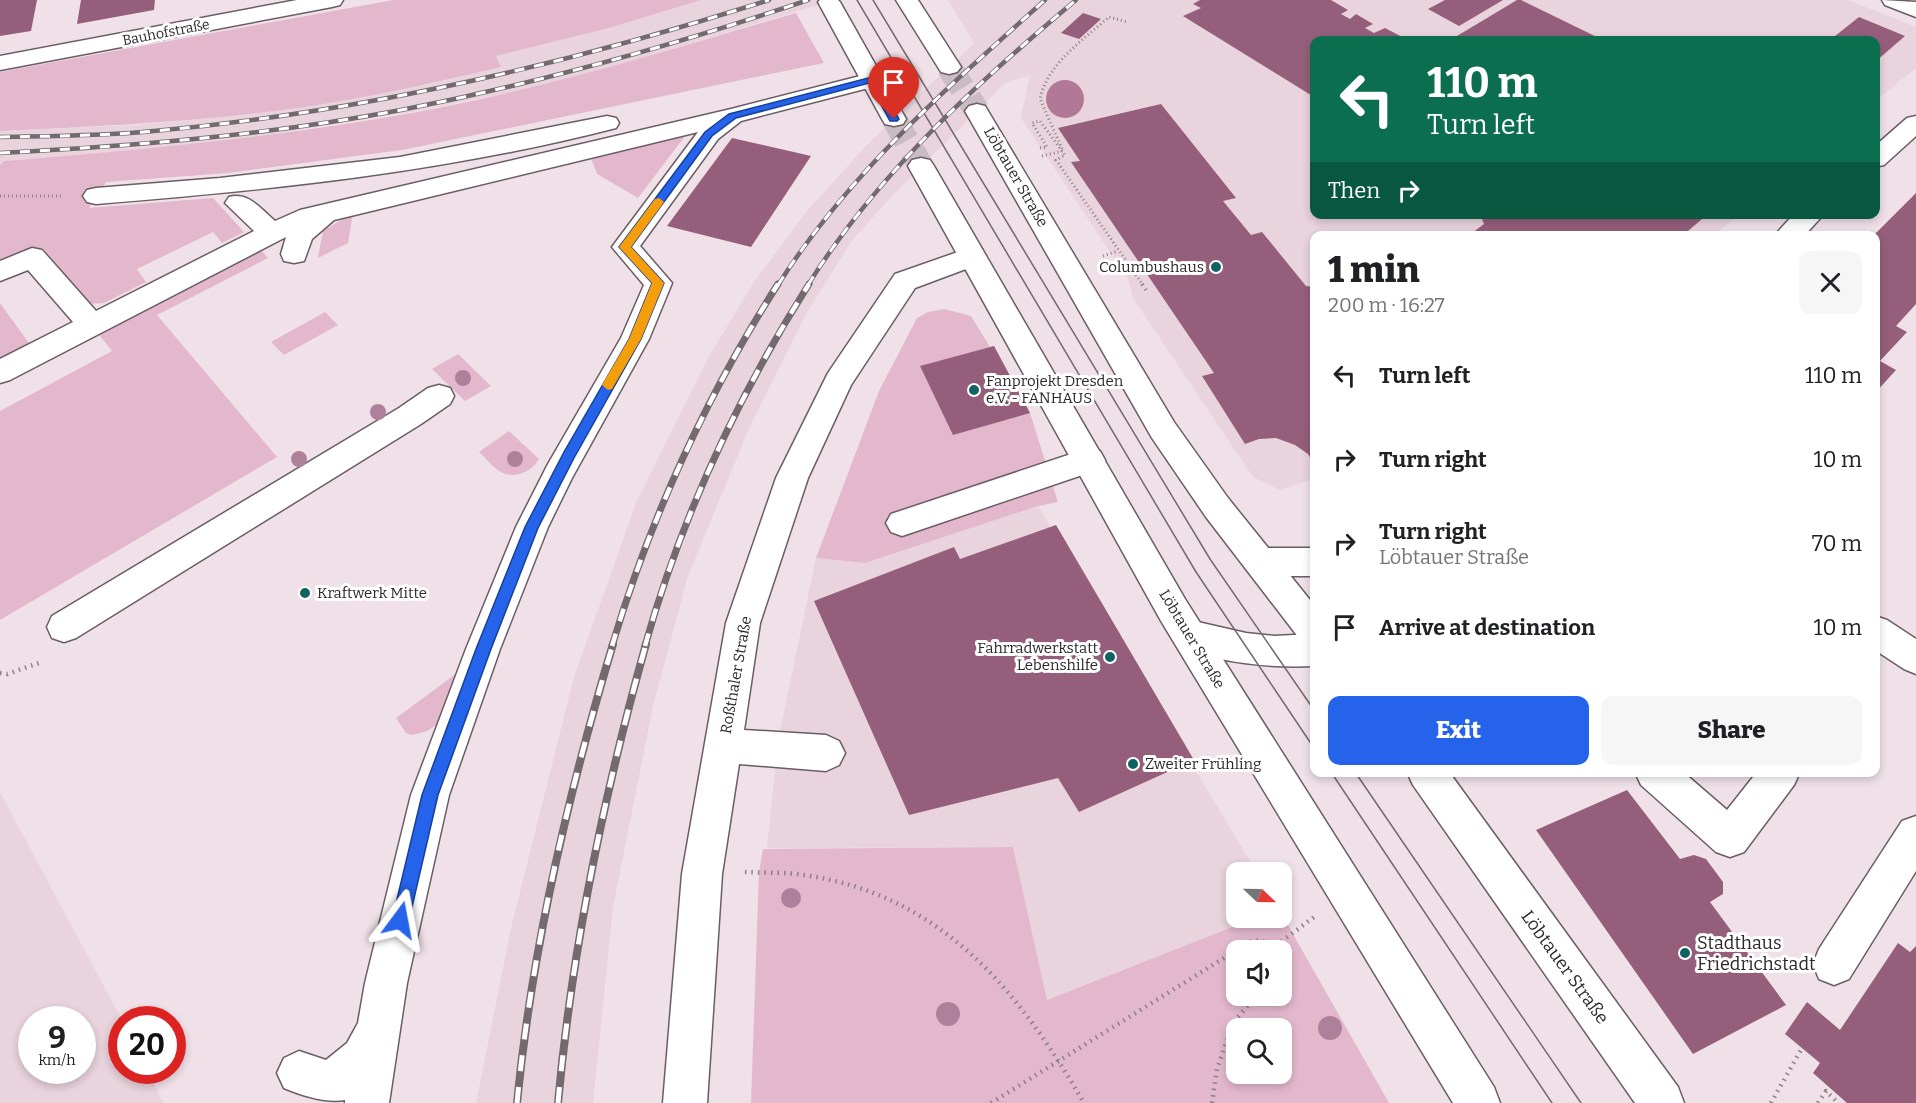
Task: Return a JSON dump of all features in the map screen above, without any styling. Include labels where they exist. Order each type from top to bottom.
[{"type":"main road","name":"Bauhofstraße","points":[[0,63],[332,0]]},
{"type":"main road","points":[[907,0],[949,67]]},
{"type":"main road","points":[[1893,0],[1916,10]]},
{"type":"main road","points":[[829,2],[894,119]]},
{"type":"main road","points":[[0,372],[300,219],[732,116],[868,72]]},
{"type":"main road","points":[[96,196],[220,186],[400,165],[684,107],[792,80],[868,72]]},
{"type":"main road","name":"Löbtauer Straße","points":[[977,111],[1121,362],[1165,432],[1217,507],[1310,626]]},
{"type":"main road","points":[[367,1103],[386,983],[430,795],[483,649],[532,527],[568,455],[635,339],[658,283],[625,247],[709,134],[732,116]]},
{"type":"main road","points":[[1882,152],[1916,123]]},
{"type":"main road","points":[[1882,152],[1916,158]]},
{"type":"main road","name":"Löbtauer Straße","points":[[921,166],[1190,635],[1478,1103]]},
{"type":"main road","points":[[238,203],[272,233]]},
{"type":"main road","points":[[294,255],[300,235],[326,213]]},
{"type":"main road","name":"Roßthaler Straße","points":[[685,1103],[702,874],[743,623],[792,478],[838,381],[905,280],[972,256]]},
{"type":"main road","points":[[0,272],[32,257],[92,325]]},
{"type":"main road","points":[[64,627],[410,416],[439,396]]},
{"type":"main road","points":[[902,523],[1089,460]]},
{"type":"main road","points":[[1261,562],[1310,562]]},
{"type":"main road","points":[[1880,634],[1916,658]]},
{"type":"main road","points":[[1190,635],[1246,649],[1274,652],[1310,650]]},
{"type":"main road","points":[[723,746],[826,753]]},
{"type":"main road","name":"Löbtauer Straße","points":[[1430,777],[1662,1103]]},
{"type":"main road","points":[[1660,777],[1730,838],[1776,777]]},
{"type":"main road","points":[[1834,964],[1916,835]]},
{"type":"main road","points":[[307,1088],[331,1084],[362,1058],[378,1032]]},
{"type":"path","points":[[1127,22],[1109,17],[1061,62],[1041,87],[1040,101],[1065,155],[1056,160],[1146,290]]},
{"type":"path","points":[[1036,149],[1047,147],[1032,123],[1040,121],[1063,151]]},
{"type":"path","points":[[1040,156],[1063,151]]},
{"type":"path","points":[[0,196],[96,196]]},
{"type":"path","points":[[1102,256],[1119,250]]},
{"type":"path","points":[[0,673],[7,674],[39,663]]},
{"type":"path","points":[[702,874],[759,872],[816,875],[866,889],[909,906],[952,935],[994,974],[1028,1014],[1061,1059],[1084,1103]]},
{"type":"path","points":[[1283,940],[1348,892]]},
{"type":"path","points":[[991,1103],[1226,957]]},
{"type":"path","points":[[1212,1103],[1217,1069],[1233,1023],[1247,1006]]},
{"type":"path","points":[[1771,1103],[1802,1048]]},
{"type":"path","points":[[1818,1103],[1826,1091],[1838,1103]]},
{"type":"shaded area","points":[[393,0],[701,0],[609,28],[496,56],[501,67],[376,95],[313,106],[219,117],[0,131],[0,72]]},
{"type":"shaded area","points":[[701,0],[835,0],[629,62],[515,92],[416,111],[212,144],[4,161],[0,165],[0,131],[136,125],[252,114],[431,84],[500,67],[496,56],[609,28]]},
{"type":"shaded area","points":[[948,0],[1848,0],[1916,27],[1916,68],[1880,97],[1880,36],[1310,36],[1310,219],[1733,219],[1719,231],[1310,231],[1310,480],[1280,490],[1253,477],[1133,298],[1128,279],[1023,121],[1021,117],[1030,75],[1005,83],[892,196],[851,242],[806,314],[750,426],[688,576],[653,706],[613,907],[593,1103],[476,1103],[511,928],[574,677],[636,503],[708,358],[754,282],[806,212],[867,145],[974,43]]},
{"type":"shaded area","points":[[796,13],[824,63],[402,150],[228,173],[106,182],[89,208],[213,198],[244,232],[222,243],[213,232],[137,269],[146,282],[104,303],[89,304],[43,248],[0,267],[0,165],[4,161],[261,136],[389,117],[516,91],[656,54]]},
{"type":"shaded area","points":[[1065,80],[1072,81],[1078,86],[1083,92],[1083,106],[1078,112],[1072,117],[1065,118],[1058,117],[1052,112],[1047,106],[1046,99],[1047,92],[1052,86],[1058,81]]},
{"type":"shaded area","points":[[685,136],[638,198],[597,174],[591,158]]},
{"type":"shaded area","points":[[353,213],[348,243],[318,258],[323,231]]},
{"type":"shaded area","points":[[260,249],[268,258],[157,315],[277,457],[0,620],[0,411],[112,351],[97,332]]},
{"type":"shaded area","points":[[0,303],[31,346],[0,362]]},
{"type":"shaded area","points":[[944,309],[971,316],[990,347],[994,346],[1030,413],[1058,502],[1038,506],[865,563],[816,558],[879,391],[917,318],[928,312]]},
{"type":"shaded area","points":[[325,312],[338,325],[284,355],[271,342]]},
{"type":"shaded area","points":[[458,354],[491,386],[465,401],[432,369]]},
{"type":"shaded area","points":[[509,431],[539,459],[528,470],[517,475],[501,472],[479,452]]},
{"type":"shaded area","points":[[1038,506],[1250,862],[1226,862],[1226,928],[1230,928],[1047,1000],[1013,847],[767,848],[778,741],[816,558],[865,563]]},
{"type":"shaded area","points":[[457,673],[440,723],[427,731],[412,735],[406,733],[396,718]]},
{"type":"shaded area","points":[[0,792],[115,1006],[108,1006],[108,1084],[154,1084],[163,1103],[0,1103]]},
{"type":"shaded area","points":[[1013,847],[1047,1000],[1230,928],[1290,928],[1389,1103],[751,1103],[759,872],[763,849]]},
{"type":"building","points":[[0,0],[37,0],[31,31],[0,36]]},
{"type":"building","points":[[81,0],[155,0],[154,10],[77,24]]},
{"type":"building","points":[[1200,0],[1331,0],[1348,10],[1341,14],[1350,19],[1356,14],[1373,24],[1365,28],[1374,33],[1385,28],[1400,36],[1310,36],[1310,95],[1183,16],[1201,8],[1193,4]]},
{"type":"building","points":[[1445,0],[1503,0],[1459,26],[1428,9]]},
{"type":"building","points":[[1517,0],[1521,0],[1595,36],[1457,36]]},
{"type":"building","points":[[1083,13],[1101,19],[1079,39],[1061,33]]},
{"type":"building","points":[[1859,17],[1905,36],[1880,58],[1880,36],[1835,36]]},
{"type":"building","name":"Columbushaus","points":[[1161,104],[1236,198],[1223,201],[1251,235],[1262,232],[1306,286],[1310,286],[1310,457],[1295,445],[1276,438],[1259,439],[1245,444],[1202,376],[1214,373],[1071,162],[1080,161],[1058,128]]},
{"type":"building","points":[[732,138],[811,156],[751,247],[667,226]]},
{"type":"building","points":[[1916,193],[1916,304],[1896,326],[1907,332],[1880,361],[1880,231],[1878,231]]},
{"type":"building","points":[[1482,219],[1702,219],[1688,231],[1475,231],[1484,224]]},
{"type":"building","name":"Fanprojekt Dresden e.V. - FANHAUS","points":[[994,346],[1030,413],[953,435],[920,366]]},
{"type":"building","points":[[1880,361],[1896,370],[1880,388]]},
{"type":"building","points":[[1056,525],[1194,760],[1079,812],[1058,778],[909,815],[814,601],[954,547],[960,559]]},
{"type":"building","name":"Stadthaus Friedrichstadt","points":[[1627,790],[1680,859],[1694,855],[1706,859],[1723,882],[1723,894],[1710,902],[1786,1005],[1693,1054],[1536,830]]},
{"type":"building","points":[[1898,943],[1910,952],[1916,946],[1916,1103],[1847,1103],[1813,1073],[1820,1063],[1785,1034],[1807,1002],[1840,1030]]},
{"type":"tunnel","points":[[949,67],[977,111]]},
{"type":"tunnel","points":[[894,119],[921,166]]},
{"type":"tram line","points":[[857,0],[1196,572],[1310,742]]},
{"type":"tram line","points":[[873,0],[1210,559],[1310,704]]},
{"type":"tram line","points":[[1334,777],[1552,1103]]},
{"type":"tram line","points":[[1358,777],[1581,1103]]},
{"type":"railway","points":[[0,137],[154,131],[310,112],[542,65],[769,0]]},
{"type":"railway","points":[[0,153],[101,147],[251,133],[401,110],[504,88],[606,62],[808,0]]},
{"type":"railway","points":[[778,285],[806,244],[868,169],[936,99],[1045,0]]},
{"type":"railway","points":[[808,285],[835,244],[897,168],[966,97],[1076,0]]},
{"type":"railway","points":[[612,646],[644,551],[683,459],[727,370],[778,284]]},
{"type":"railway","points":[[645,646],[676,551],[714,459],[758,370],[809,284]]},
{"type":"railway","points":[[517,1103],[532,987],[554,871],[581,757],[613,644]]},
{"type":"railway","points":[[558,1103],[581,929],[603,814],[646,644]]},
{"type":"slow traffic","points":[[608,385],[635,339],[658,283],[625,247],[659,202]]},
{"type":"place","name":"Columbushaus","points":[[1216,267]]},
{"type":"place","name":"Fanprojekt Dresden e.V. - FANHAUS","points":[[974,390]]},
{"type":"place","name":"Kraftwerk Mitte","points":[[305,593]]},
{"type":"place","name":"Fahrradwerkstatt Lebenshilfe","points":[[1110,657]]},
{"type":"place","name":"Zweiter Frühling","points":[[1133,764]]},
{"type":"place","name":"Stadthaus Friedrichstadt","points":[[1685,953]]},
{"type":"route","points":[[400,920],[430,795],[483,649],[532,527],[568,455],[635,339],[658,283],[625,247],[709,134],[732,116],[872,80],[894,119]]}]
